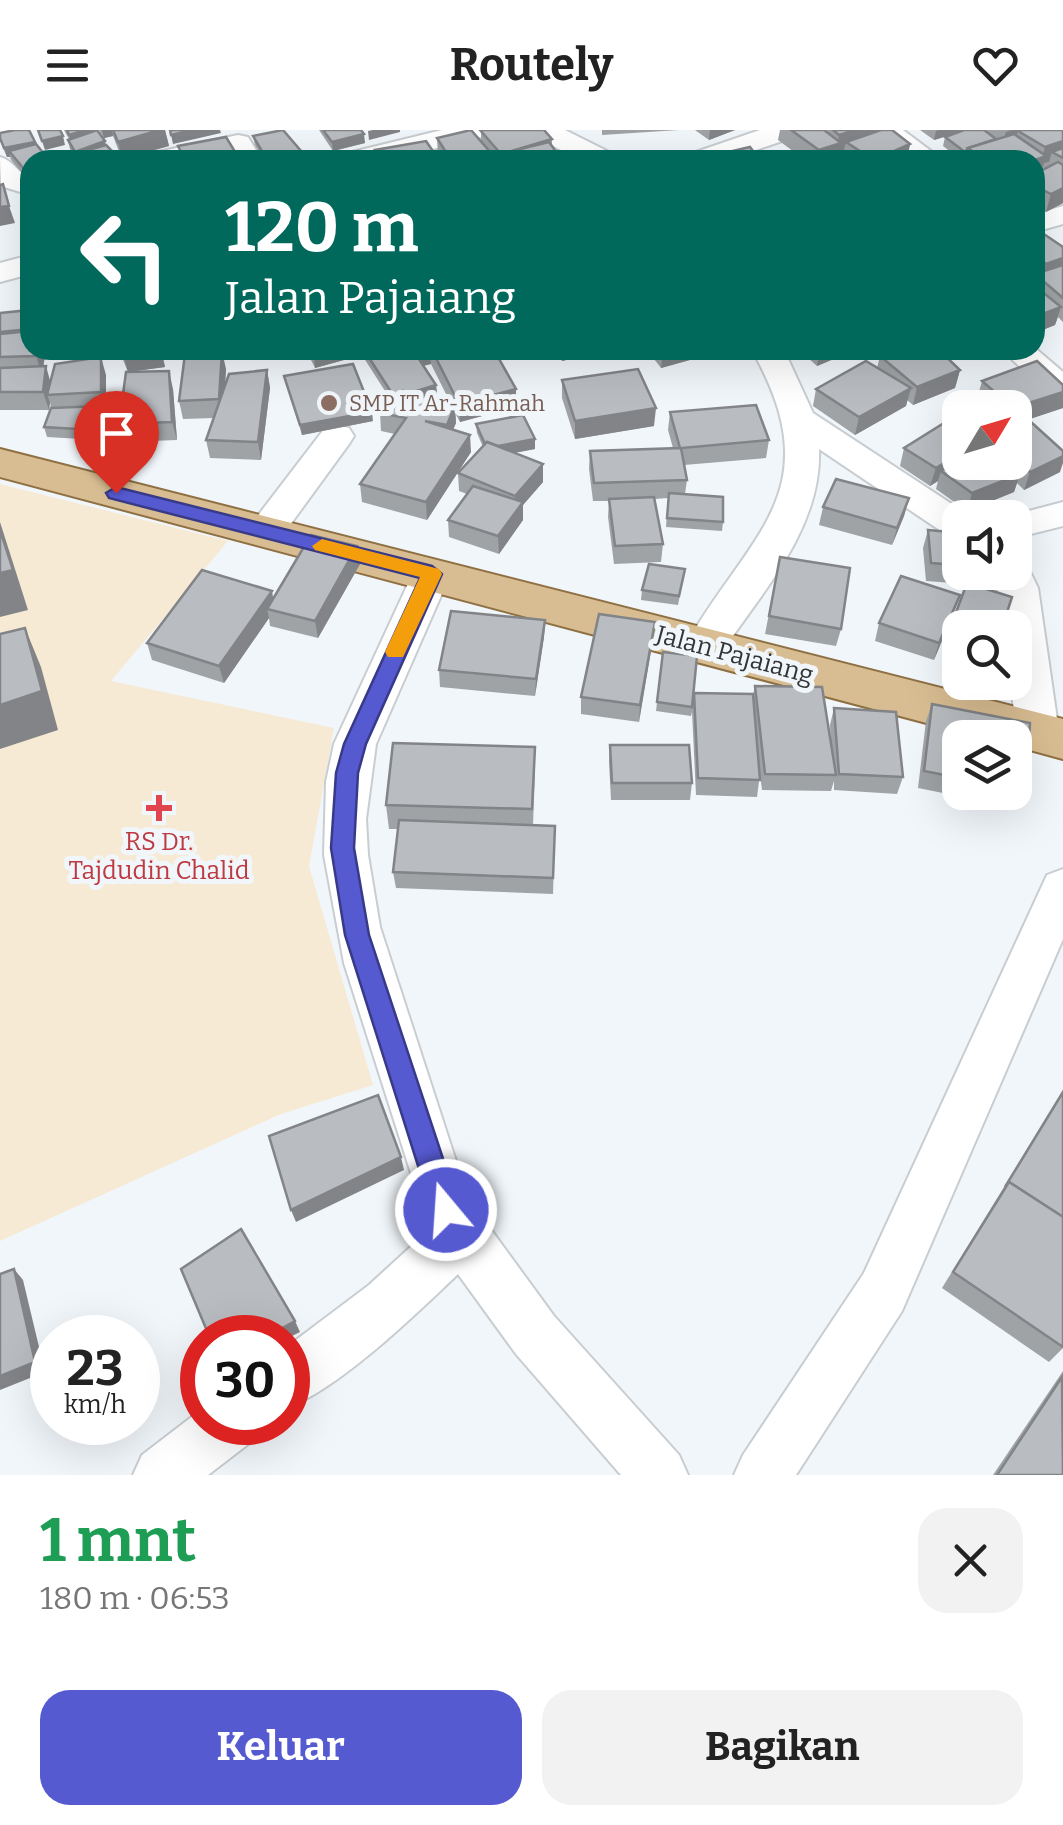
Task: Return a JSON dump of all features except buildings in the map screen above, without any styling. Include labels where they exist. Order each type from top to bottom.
[{"type":"main road","name":"Jalan Pajaiang","points":[[0,464],[1051,736]]},
{"type":"street","points":[[395,150],[476,130]]},
{"type":"street","points":[[542,130],[583,150]]},
{"type":"street","points":[[729,150],[786,130]]},
{"type":"street","points":[[885,130],[914,150]]},
{"type":"street","points":[[0,166],[11,180],[20,183]]},
{"type":"street","points":[[705,646],[795,505],[800,466],[799,420],[791,392],[773,360]]},
{"type":"street","points":[[1035,360],[1063,389]]},
{"type":"street","points":[[799,420],[942,514]]},
{"type":"street","points":[[266,532],[337,436]]},
{"type":"street","points":[[1032,522],[1063,514]]},
{"type":"street","points":[[432,574],[355,744],[347,773],[342,848],[357,935],[446,1210],[536,1335],[659,1475]]},
{"type":"street","points":[[1018,590],[1051,736]]},
{"type":"street","points":[[763,1475],[883,1292],[1063,888]]},
{"type":"street","points":[[310,1363],[388,1304],[460,1234]]},
{"type":"street","points":[[162,1475],[202,1445]]},
{"type":"shaded area","name":"RS Dr. Tajdudin Chalid","points":[[0,484],[228,541],[111,681],[334,728],[309,866],[373,1085],[281,1114],[0,1241]]},
{"type":"slow traffic","points":[[322,546],[432,574],[396,652]]},
{"type":"place","name":"SMP IT Ar-Rahmah","points":[[329,403]]},
{"type":"place","name":"RS Dr. Tajdudin Chalid","points":[[159,808]]},
{"type":"route","points":[[116,493],[432,574],[355,744],[347,773],[342,848],[357,935],[446,1210]]}]
